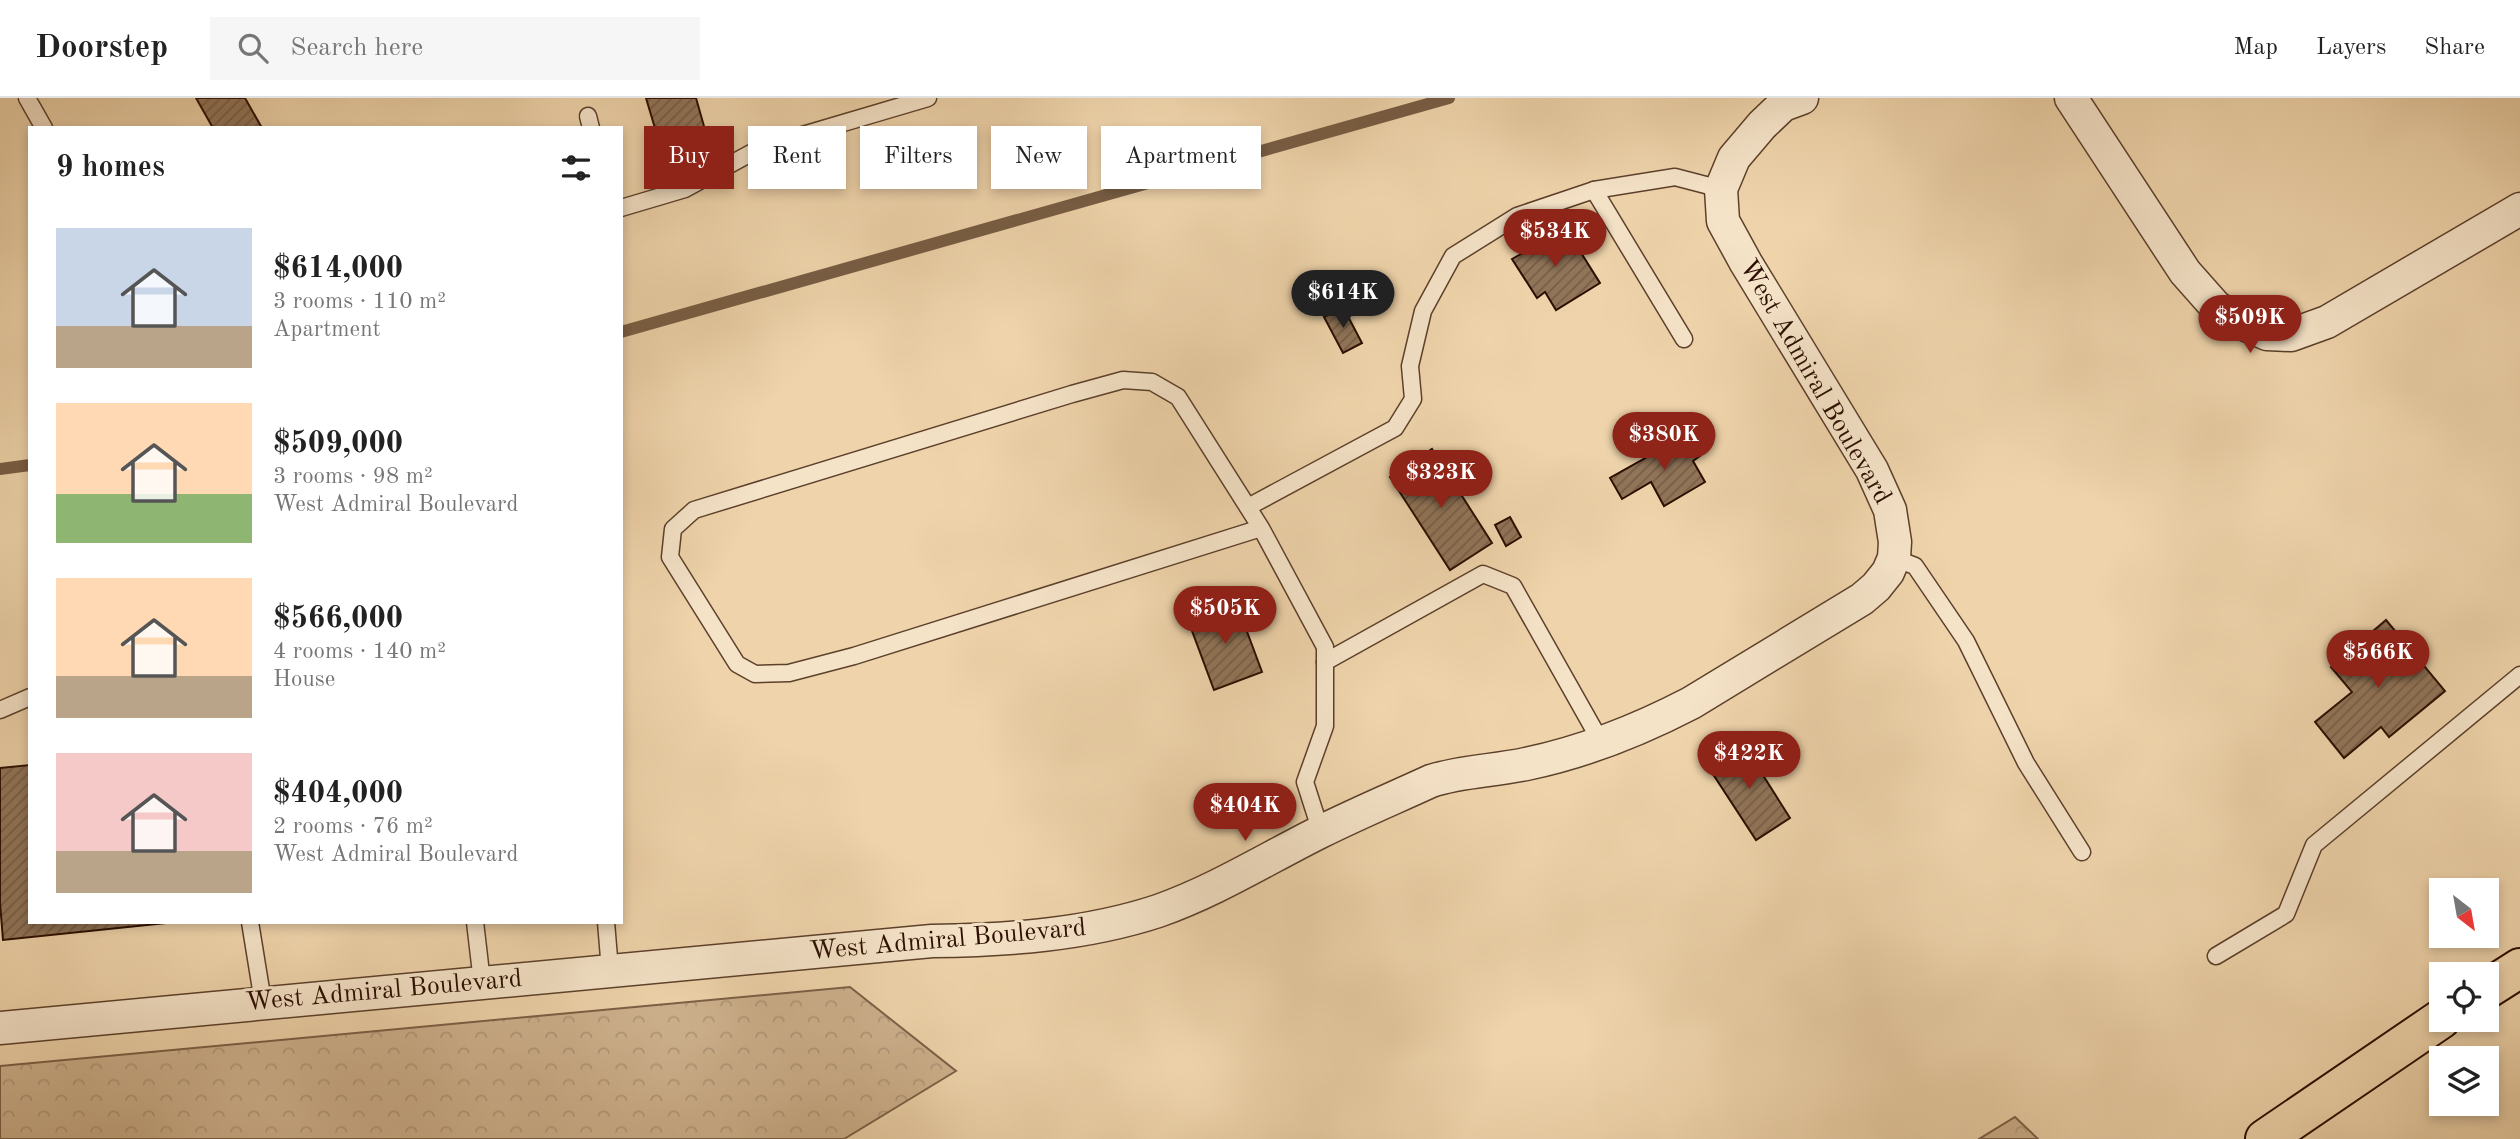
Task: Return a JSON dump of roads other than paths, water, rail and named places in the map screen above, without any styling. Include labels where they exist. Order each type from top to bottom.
[{"type":"highway","points":[[2499,981],[2520,968]]},
{"type":"highway","points":[[2264,1139],[2429,1027]]},
{"type":"street","name":"West Admiral Boulevard","points":[[0,1028],[932,941],[998,940],[1112,924],[1220,886],[1321,832],[1448,775],[1524,765],[1580,751],[1682,707],[1862,599],[1888,572],[1894,558],[1891,510],[1872,470],[1745,263],[1723,222],[1721,189],[1734,158],[1783,105],[1802,98]]},
{"type":"street","points":[[2071,98],[2185,272],[2216,307],[2241,323],[2267,334],[2291,335],[2327,322],[2520,209]]},
{"type":"lane","points":[[27,98],[43,126]]},
{"type":"lane","points":[[623,207],[685,189],[762,147],[928,98]]},
{"type":"lane","points":[[1248,507],[1395,428],[1413,399],[1410,366],[1423,311],[1453,256],[1517,216],[1594,190],[1675,177],[1721,189]]},
{"type":"lane","points":[[1594,190],[1684,340]]},
{"type":"lane","points":[[1261,528],[868,652],[789,673],[755,674],[737,664],[670,557],[673,530],[694,510],[1072,394],[1123,380],[1152,382],[1178,397],[1261,528],[1325,647],[1325,726],[1305,782],[1321,832]]},
{"type":"lane","points":[[1894,558],[1916,566],[1966,641],[2026,763],[2082,852]]},
{"type":"lane","points":[[1325,662],[1483,574],[1513,586],[1601,742]]},
{"type":"lane","points":[[2216,956],[2286,914],[2314,845],[2520,675]]},
{"type":"lane","points":[[0,710],[28,698]]},
{"type":"lane","points":[[250,924],[263,1002]]},
{"type":"lane","points":[[475,924],[482,982]]},
{"type":"lane","points":[[606,924],[610,970]]},
{"type":"waterway","points":[[623,331],[1449,98]]},
{"type":"waterway","points":[[0,469],[28,465]]}]
